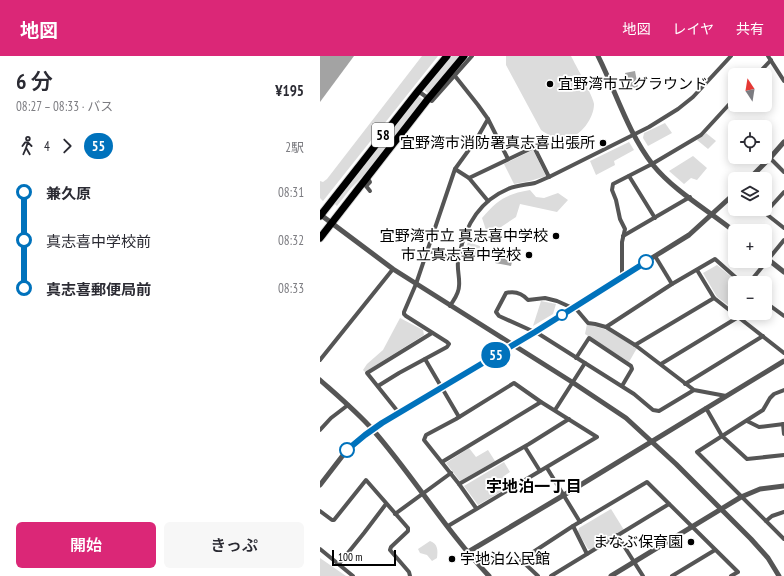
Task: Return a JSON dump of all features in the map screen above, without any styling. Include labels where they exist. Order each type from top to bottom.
[{"type":"highway","name":"58","points":[[321,215],[418,90],[447,56]]},
{"type":"highway","name":"58","points":[[320,238],[367,176],[464,56]]},
{"type":"street","points":[[418,90],[432,102],[472,56]]},
{"type":"street","points":[[598,56],[634,135],[652,164],[668,181],[728,227]]},
{"type":"street","points":[[450,306],[457,296],[459,286],[458,260],[465,235],[471,220],[488,201],[499,193],[509,189],[534,183],[549,177],[654,124],[687,102],[731,56]]},
{"type":"street","points":[[768,56],[784,81]]},
{"type":"street","points":[[764,68],[771,60]]},
{"type":"street","points":[[454,76],[488,119],[508,159]]},
{"type":"street","points":[[623,276],[622,250],[625,229],[620,219],[612,190],[613,184],[652,164],[701,135],[728,106]]},
{"type":"street","points":[[378,386],[449,344],[404,314],[428,250],[455,168],[476,140],[488,119]]},
{"type":"street","points":[[772,156],[784,142]]},
{"type":"street","points":[[469,178],[534,147],[549,177]]},
{"type":"street","points":[[772,160],[784,172]]},
{"type":"street","points":[[756,172],[764,164]]},
{"type":"street","points":[[455,168],[469,178],[488,201]]},
{"type":"street","points":[[367,176],[370,182],[366,186],[370,191]]},
{"type":"street","points":[[629,176],[655,218]]},
{"type":"street","points":[[784,192],[765,213],[784,228]]},
{"type":"street","points":[[623,236],[690,197]]},
{"type":"street","points":[[320,485],[347,450],[372,429],[535,332],[689,235],[728,199]]},
{"type":"street","points":[[321,215],[393,269],[572,382],[626,418],[652,441],[761,550],[779,576]]},
{"type":"street","points":[[772,253],[784,240]]},
{"type":"street","points":[[428,250],[458,260]]},
{"type":"street","points":[[655,256],[672,284]]},
{"type":"street","points":[[606,327],[672,284],[715,259],[734,276]]},
{"type":"street","points":[[772,262],[784,272]]},
{"type":"street","points":[[320,360],[393,269]]},
{"type":"street","points":[[697,270],[714,298],[728,309]]},
{"type":"street","points":[[694,390],[658,411],[653,410],[634,394],[539,334],[520,324],[499,316],[496,312],[506,293],[513,292],[524,296],[528,300],[545,298],[557,301],[574,308],[588,323],[606,327],[635,345],[694,390],[726,396]]},
{"type":"street","points":[[635,345],[714,298]]},
{"type":"street","points":[[772,307],[784,316]]},
{"type":"street","points":[[661,364],[734,320]]},
{"type":"street","points":[[743,320],[784,353]]},
{"type":"street","points":[[399,413],[367,373],[432,333]]},
{"type":"street","points":[[685,384],[763,336]]},
{"type":"street","points":[[576,358],[589,338],[631,366],[632,369],[622,386]]},
{"type":"street","points":[[425,359],[459,417]]},
{"type":"street","points":[[468,552],[564,496],[784,361]]},
{"type":"street","points":[[555,410],[585,363]]},
{"type":"street","points":[[320,380],[372,429],[468,552],[489,576]]},
{"type":"street","points":[[448,526],[597,437],[541,402],[514,383],[459,417],[426,435],[424,440],[451,473],[476,508]]},
{"type":"street","points":[[784,390],[774,394],[763,410],[748,421],[697,452],[784,539]]},
{"type":"street","points":[[442,462],[541,402]]},
{"type":"street","points":[[320,430],[331,418],[348,405]]},
{"type":"street","points":[[706,408],[722,436],[747,459],[784,455]]},
{"type":"street","points":[[459,484],[525,447],[569,419]]},
{"type":"street","points":[[748,421],[760,428],[783,424],[784,434]]},
{"type":"street","points":[[525,447],[540,471]]},
{"type":"street","points":[[547,468],[580,522]]},
{"type":"street","points":[[395,514],[451,473]]},
{"type":"street","points":[[320,511],[334,520],[366,480],[408,528],[408,531],[390,547],[390,550],[409,572],[410,576]]},
{"type":"street","points":[[538,576],[522,560],[572,526],[647,482],[738,572],[731,576]]},
{"type":"street","points":[[611,576],[741,497],[760,489],[784,486]]},
{"type":"street","points":[[339,564],[386,504]]},
{"type":"street","points":[[551,576],[669,504]]},
{"type":"street","points":[[766,521],[772,516],[784,512]]},
{"type":"street","points":[[572,526],[587,554]]},
{"type":"street","points":[[618,535],[643,576]]},
{"type":"street","points":[[320,549],[353,576]]},
{"type":"street","points":[[672,576],[715,550]]},
{"type":"shaded area","points":[[320,56],[354,56],[320,102]]},
{"type":"shaded area","points":[[422,56],[438,56],[323,201],[320,198],[320,181],[323,182],[327,179]]},
{"type":"shaded area","points":[[452,56],[462,56],[429,94],[425,91],[425,89]]},
{"type":"shaded area","name":"宜野湾市立グラウンド","points":[[506,56],[571,56],[588,88],[594,104],[592,115],[586,126],[577,134],[567,139],[553,137],[541,130],[506,65]]},
{"type":"shaded area","points":[[635,71],[638,87],[629,89],[625,73]]},
{"type":"shaded area","points":[[416,97],[420,97],[422,102],[365,174],[351,188],[337,206],[334,203]]},
{"type":"shaded area","points":[[665,123],[672,133],[648,146],[643,138],[644,133]]},
{"type":"shaded area","points":[[706,133],[716,141],[708,149],[697,140]]},
{"type":"shaded area","points":[[629,142],[634,150],[614,161],[615,165],[596,175],[590,161]]},
{"type":"shaded area","points":[[533,150],[546,176],[514,184],[504,164]]},
{"type":"shaded area","points":[[693,156],[707,168],[697,180],[691,178],[684,184],[669,171]]},
{"type":"shaded area","points":[[530,190],[536,197],[544,198],[558,193],[568,200],[557,212],[520,204],[516,217],[492,233],[487,233],[482,218],[493,206],[503,198],[515,193]]},
{"type":"shaded area","points":[[468,242],[480,246],[478,258],[464,254]]},
{"type":"shaded area","points":[[497,253],[513,257],[511,266],[495,263]]},
{"type":"shaded area","points":[[717,265],[730,276],[728,276],[728,305],[717,297],[703,273]]},
{"type":"shaded area","points":[[541,301],[556,304],[553,314],[533,326]]},
{"type":"shaded area","points":[[400,318],[423,330],[424,335],[365,372],[363,370],[367,364],[383,350]]},
{"type":"shaded area","points":[[587,324],[607,330],[637,348],[629,362],[585,334]]},
{"type":"shaded area","points":[[469,448],[476,457],[488,450],[495,461],[460,481],[446,463]]},
{"type":"shaded area","points":[[504,462],[510,472],[504,476],[511,486],[478,505],[464,486]]},
{"type":"shaded area","points":[[611,509],[624,530],[591,550],[588,549],[578,532],[579,528]]},
{"type":"shaded area","points":[[430,541],[435,544],[437,550],[437,558],[432,561],[427,555],[420,553],[418,549]]},
{"type":"shaded area","points":[[320,558],[346,576],[320,576]]},
{"type":"bus line","name":"55","points":[[347,450],[382,423],[535,332],[646,262]]},
{"type":"place","name":"宜野湾市立グラウンド","points":[[550,84]]},
{"type":"place","name":"宜野湾市消防署真志喜出張所","points":[[603,143]]},
{"type":"place","name":"宜野湾市立 真志喜中学校","points":[[556,236]]},
{"type":"place","name":"市立真志喜中学校","points":[[529,255]]},
{"type":"place","name":"まなぶ保育園","points":[[691,542]]},
{"type":"place","name":"宇地泊公民館","points":[[452,559]]},
{"type":"district","name":"宇地泊一丁目","points":[[534,486]]}]
